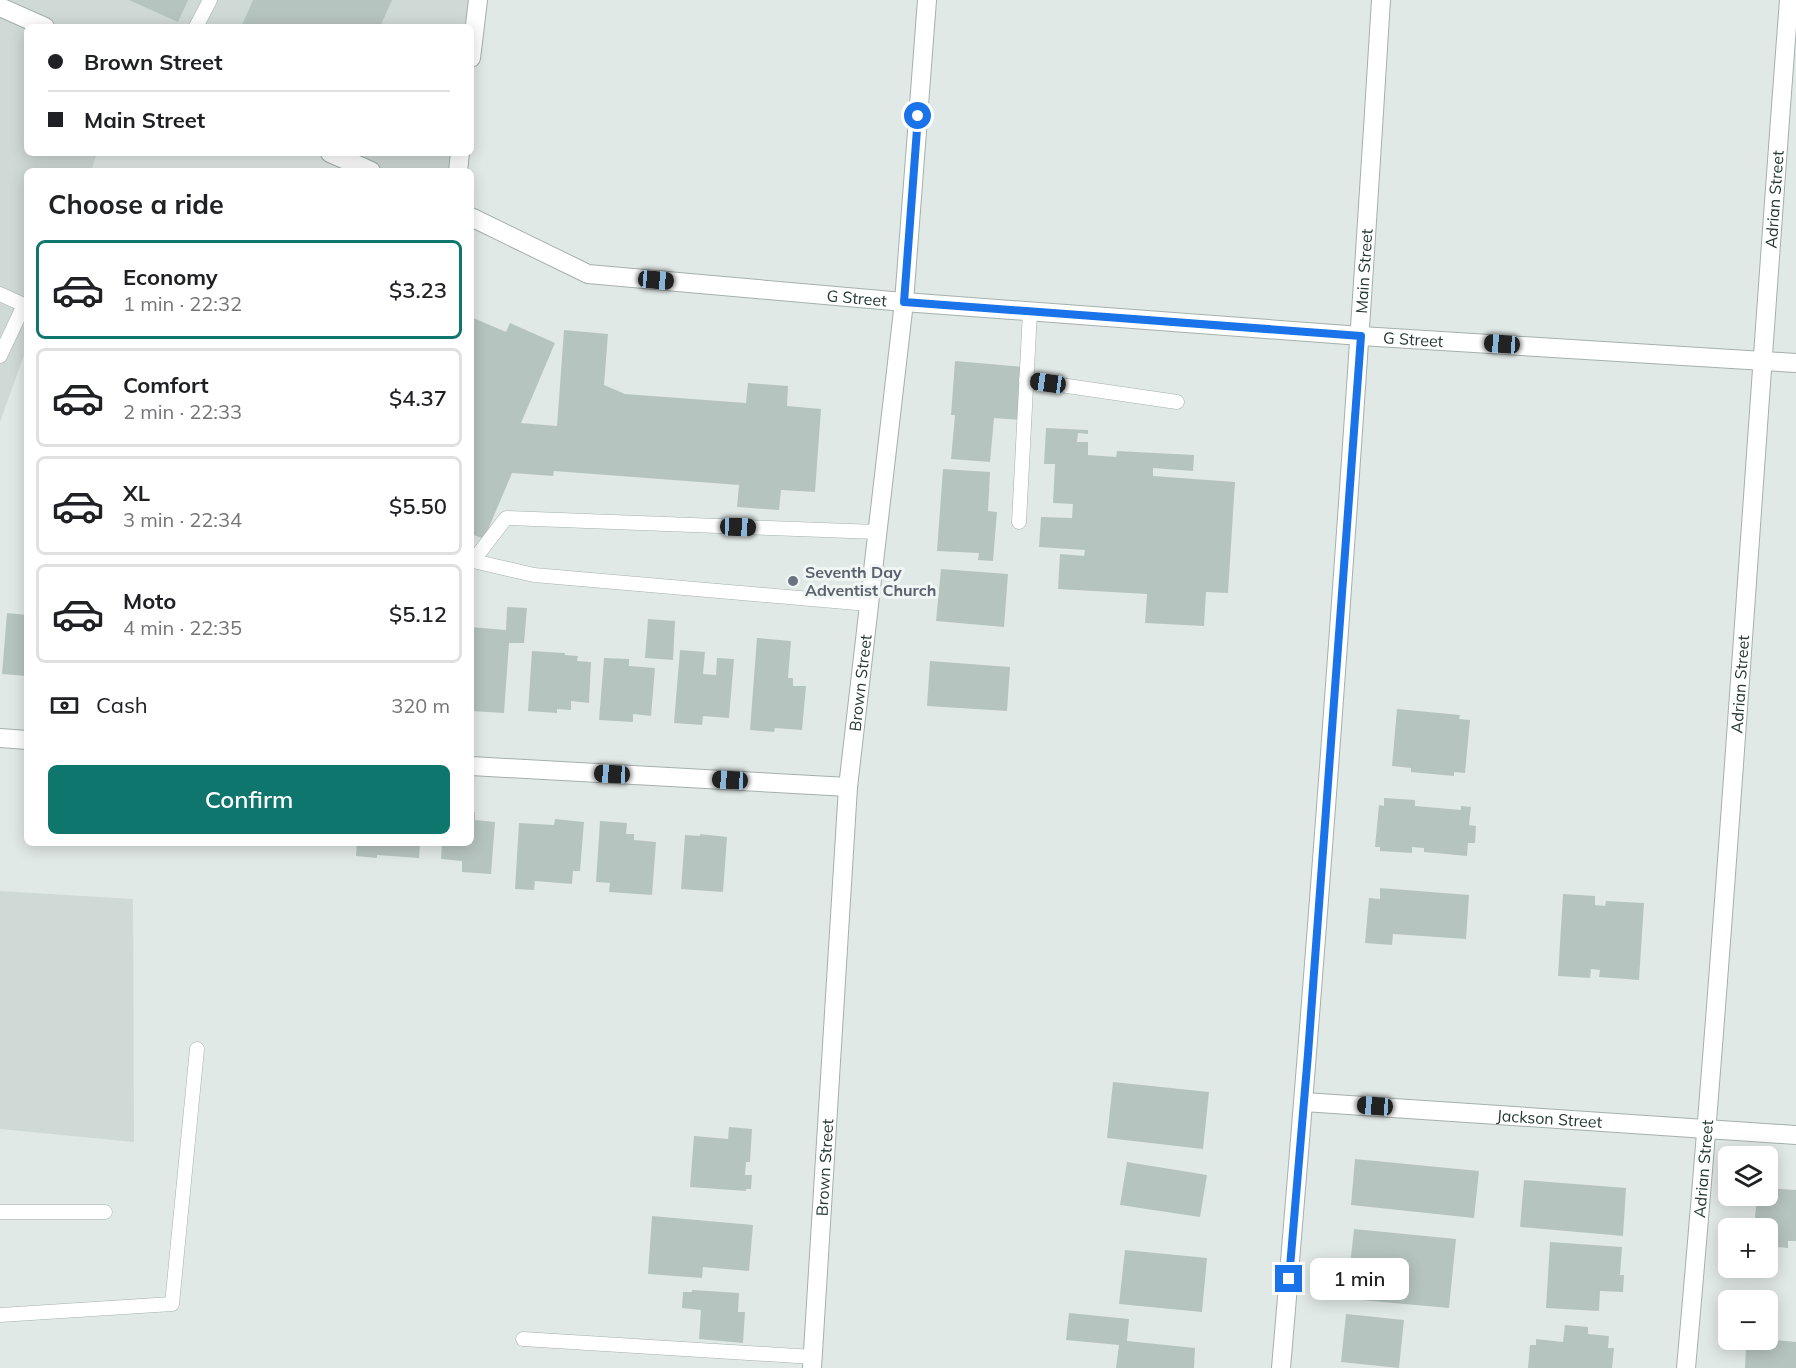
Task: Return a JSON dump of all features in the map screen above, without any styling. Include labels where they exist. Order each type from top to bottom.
[{"type":"street","points":[[474,33],[478,0]]},
{"type":"street","name":"Brown Street","points":[[813,1363],[848,787],[904,302],[927,0]]},
{"type":"street","name":"Main Street","points":[[1281,1368],[1304,1102],[1361,336],[1381,0]]},
{"type":"street","name":"Adrian Street","points":[[1686,1368],[1708,1127],[1761,360],[1789,0]]},
{"type":"street","points":[[0,7],[38,24]]},
{"type":"street","points":[[339,161],[361,168]]},
{"type":"street","name":"G Street","points":[[474,218],[588,274],[904,302],[1361,336],[1796,363]]},
{"type":"street","points":[[0,738],[24,740]]},
{"type":"street","points":[[474,766],[848,787]]},
{"type":"street","name":"Jackson Street","points":[[1304,1102],[1708,1127],[1796,1135]]},
{"type":"lane","points":[[198,24],[210,0]]},
{"type":"lane","points":[[0,294],[24,304],[0,356]]},
{"type":"lane","points":[[1019,522],[1030,311]]},
{"type":"lane","points":[[1026,380],[1178,402]]},
{"type":"lane","points":[[474,558],[506,518],[877,532]]},
{"type":"lane","points":[[474,561],[534,575],[868,604]]},
{"type":"lane","points":[[0,1315],[172,1304],[197,1049]]},
{"type":"lane","points":[[0,1212],[105,1212]]},
{"type":"lane","points":[[523,1339],[813,1363]]},
{"type":"shaded area","points":[[0,0],[478,0],[472,24],[24,24],[24,156],[96,156],[92,168],[24,168],[24,355],[0,422]]},
{"type":"shaded area","points":[[337,156],[460,156],[458,168],[364,168]]},
{"type":"shaded area","points":[[0,891],[133,899],[134,1142],[0,1129]]},
{"type":"building","points":[[129,0],[188,0],[178,22]]},
{"type":"building","points":[[253,0],[392,0],[381,24],[242,24]]},
{"type":"building","points":[[474,318],[506,332],[510,323],[555,343],[521,423],[557,426],[564,330],[608,334],[604,385],[625,394],[746,403],[748,383],[788,386],[787,406],[821,409],[815,492],[781,490],[779,510],[737,507],[739,485],[554,471],[553,476],[512,473],[484,539],[474,535]]},
{"type":"building","points":[[955,361],[1024,367],[1020,420],[994,418],[990,462],[951,459],[955,415],[951,415]]},
{"type":"building","points":[[1046,428],[1088,430],[1088,434],[1078,433],[1077,442],[1088,442],[1088,455],[1116,457],[1117,451],[1194,455],[1193,471],[1153,468],[1153,476],[1235,482],[1228,593],[1206,592],[1204,626],[1145,623],[1147,594],[1058,589],[1060,554],[1084,556],[1085,550],[1039,547],[1041,517],[1072,518],[1073,504],[1053,503],[1055,464],[1044,464]]},
{"type":"building","points":[[943,469],[990,472],[988,511],[997,512],[993,561],[978,560],[979,553],[937,551]]},
{"type":"building","points":[[941,569],[1008,574],[1004,627],[936,621]]},
{"type":"building","points":[[507,607],[527,608],[524,643],[509,643],[504,713],[474,711],[474,627],[506,630]]},
{"type":"building","points":[[7,613],[24,615],[24,676],[2,674]]},
{"type":"building","points":[[648,619],[675,621],[673,660],[645,658]]},
{"type":"building","points":[[757,638],[791,641],[788,678],[793,678],[793,686],[806,686],[802,730],[775,728],[774,732],[750,730]]},
{"type":"building","points":[[680,650],[705,652],[703,674],[716,675],[717,658],[734,659],[729,718],[703,716],[702,725],[674,723]]},
{"type":"building","points":[[532,651],[565,653],[565,655],[578,656],[577,661],[591,662],[589,703],[571,701],[571,710],[557,709],[557,713],[528,711]]},
{"type":"building","points":[[604,658],[629,659],[629,666],[655,668],[651,716],[633,714],[633,722],[599,720]]},
{"type":"building","points":[[930,661],[1010,667],[1007,711],[927,706]]},
{"type":"building","points":[[1397,709],[1460,715],[1459,719],[1470,720],[1465,773],[1454,772],[1454,776],[1411,772],[1411,768],[1392,766]]},
{"type":"building","points":[[1384,798],[1415,800],[1415,806],[1461,810],[1461,806],[1471,807],[1469,825],[1476,826],[1475,843],[1468,843],[1467,856],[1424,852],[1424,848],[1412,847],[1412,853],[1380,851],[1380,847],[1375,847],[1379,805],[1384,806]]},
{"type":"building","points":[[474,812],[475,820],[495,822],[491,874],[462,872],[462,861],[441,859],[442,846],[474,846]]},
{"type":"building","points":[[555,819],[584,822],[580,871],[573,871],[572,884],[535,881],[534,890],[515,889],[519,823],[554,825]]},
{"type":"building","points":[[600,821],[627,823],[626,834],[634,834],[634,840],[656,842],[652,895],[609,892],[610,883],[596,882]]},
{"type":"building","points":[[700,834],[727,837],[723,892],[681,889],[685,835],[700,836]]},
{"type":"building","points":[[357,846],[420,846],[419,858],[356,856]]},
{"type":"building","points":[[1380,888],[1469,895],[1466,939],[1393,934],[1392,945],[1365,943],[1369,898],[1380,899]]},
{"type":"building","points":[[1563,894],[1595,896],[1595,905],[1605,906],[1606,901],[1644,903],[1639,980],[1599,977],[1600,970],[1591,969],[1590,978],[1558,976]]},
{"type":"building","points":[[1113,1082],[1209,1092],[1203,1149],[1107,1138]]},
{"type":"building","points":[[729,1127],[752,1129],[750,1162],[746,1162],[745,1175],[752,1175],[751,1189],[746,1189],[746,1191],[690,1187],[694,1136],[728,1139]]},
{"type":"building","points":[[1355,1159],[1479,1171],[1474,1218],[1351,1205]]},
{"type":"building","points":[[1127,1162],[1207,1175],[1200,1217],[1120,1205]]},
{"type":"building","points":[[1524,1180],[1626,1188],[1623,1236],[1520,1227]]},
{"type":"building","points":[[1778,1189],[1796,1190],[1796,1241],[1788,1241],[1788,1248],[1778,1247],[1778,1218],[1755,1218],[1756,1206],[1778,1206]]},
{"type":"building","points":[[652,1216],[753,1225],[749,1271],[703,1267],[702,1278],[648,1274]]},
{"type":"building","points":[[1354,1229],[1456,1239],[1449,1308],[1350,1299],[1353,1266],[1350,1266]]},
{"type":"building","points":[[1550,1242],[1622,1247],[1620,1275],[1624,1275],[1623,1292],[1600,1291],[1599,1311],[1546,1308]]},
{"type":"building","points":[[1125,1250],[1207,1258],[1202,1312],[1119,1304]]},
{"type":"building","points":[[692,1290],[739,1293],[738,1312],[745,1312],[743,1343],[699,1339],[701,1310],[682,1308],[683,1292],[692,1292]]},
{"type":"building","points":[[1069,1313],[1129,1319],[1127,1341],[1195,1348],[1194,1368],[1116,1368],[1119,1345],[1066,1340]]},
{"type":"building","points":[[1346,1314],[1404,1320],[1399,1368],[1341,1362]]},
{"type":"building","points":[[1565,1325],[1588,1327],[1588,1334],[1609,1336],[1608,1348],[1614,1348],[1612,1368],[1528,1368],[1530,1345],[1536,1345],[1536,1339],[1563,1342]]},
{"type":"building","points":[[1778,1340],[1796,1342],[1796,1368],[1745,1368],[1746,1350],[1778,1350]]},
{"type":"place","name":"Seventh Day Adventist Church","points":[[793,581]]},
{"type":"route","points":[[918,116],[904,302],[1361,336],[1308,1054],[1289,1279]]}]
